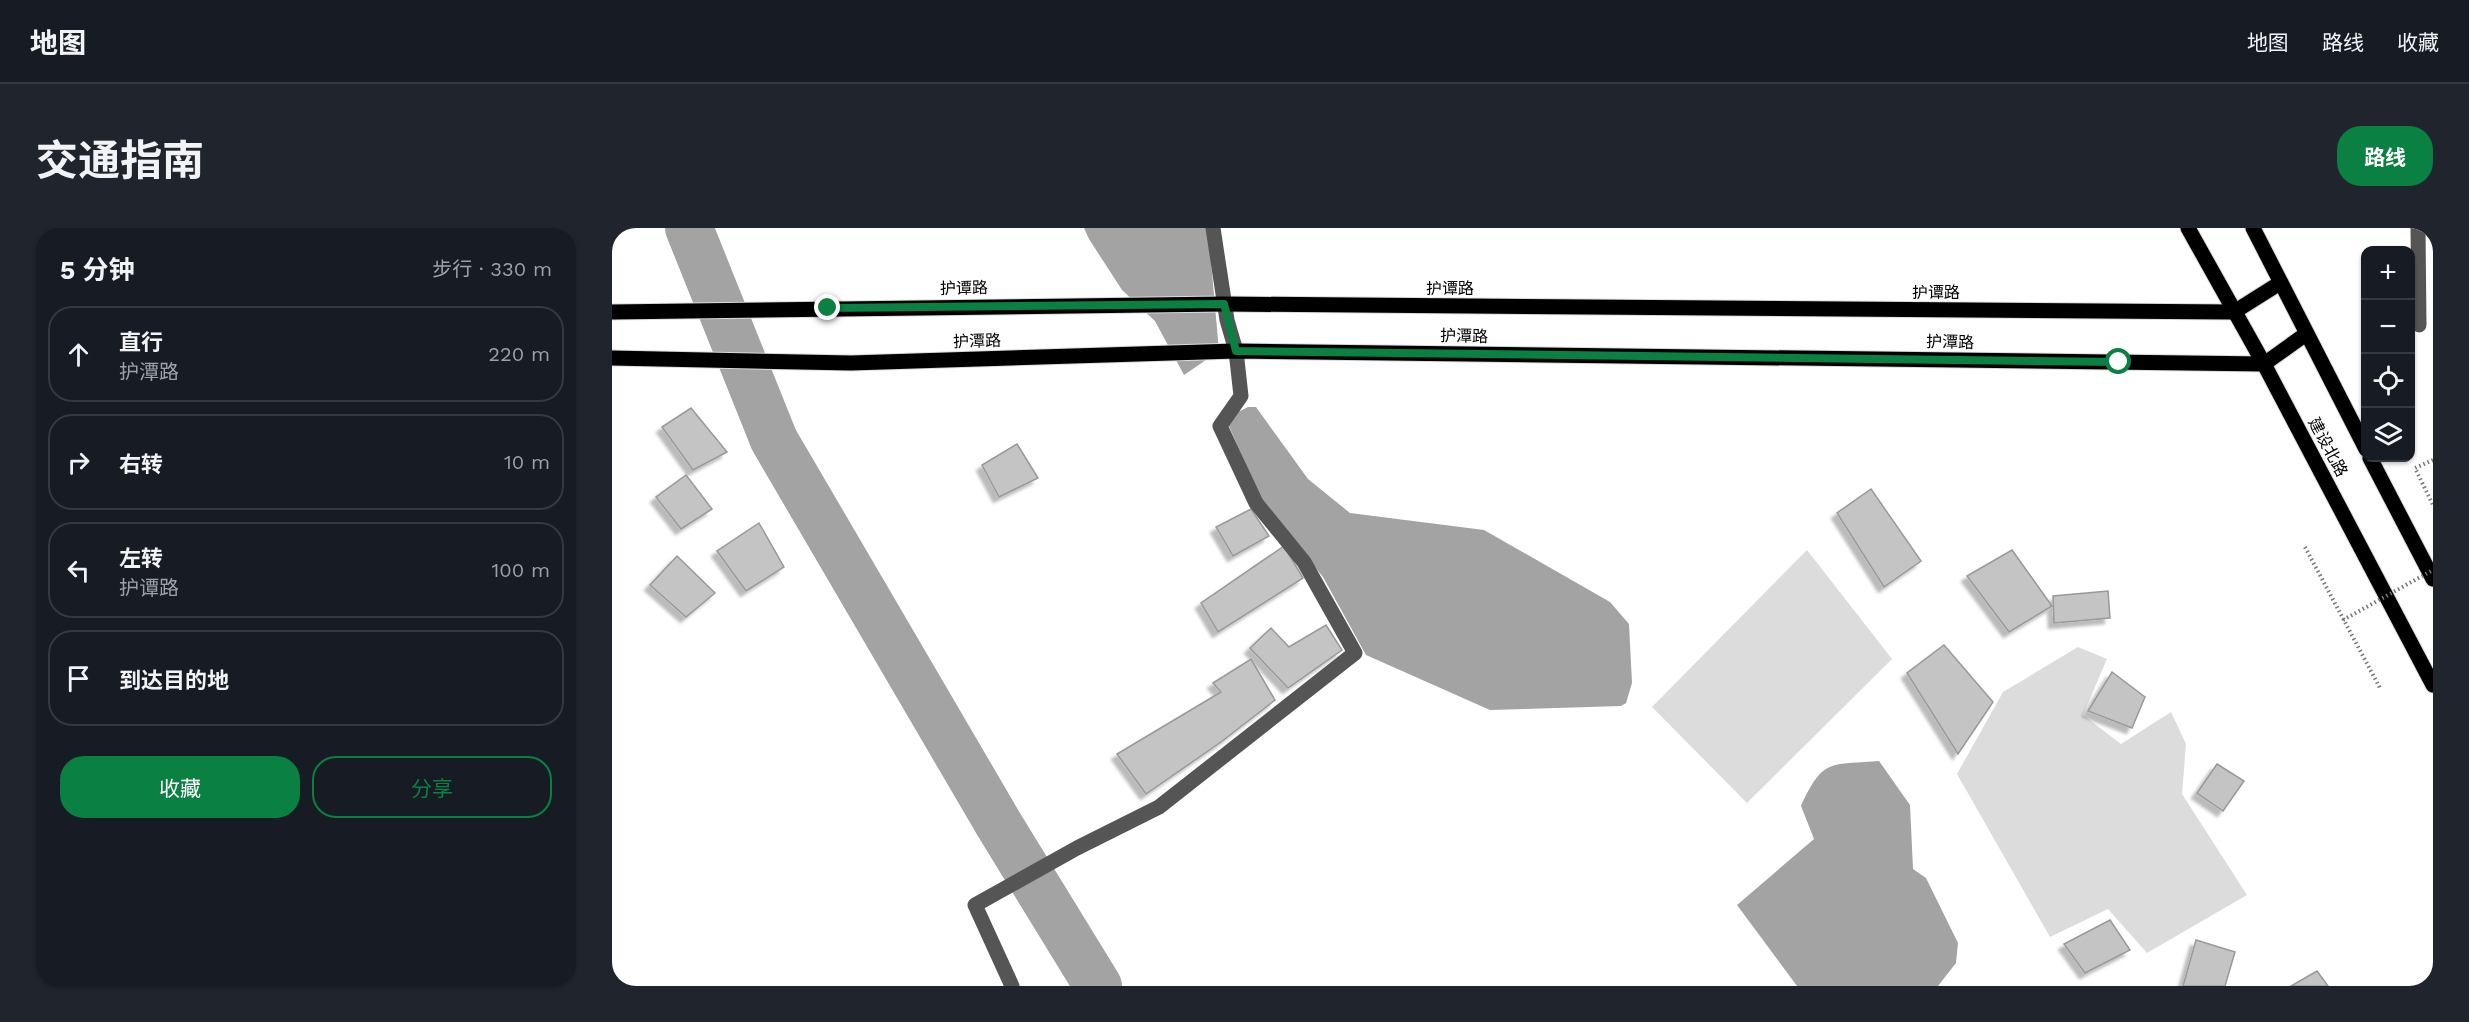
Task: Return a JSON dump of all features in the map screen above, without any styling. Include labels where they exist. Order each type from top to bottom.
[{"type":"main road","name":"建设北路","points":[[2188,228],[2264,364],[2433,685]]},
{"type":"main road","name":"建设北路","points":[[2253,228],[2361,439]]},
{"type":"main road","points":[[2234,312],[2280,283]]},
{"type":"main road","name":"护谭路","points":[[612,312],[1224,304],[2234,312]]},
{"type":"main road","points":[[2264,364],[2306,334]]},
{"type":"main road","name":"护潭路","points":[[612,358],[851,363],[1236,351],[2264,364]]},
{"type":"main road","name":"建设北路","points":[[2372,462],[2433,579]]},
{"type":"street","points":[[1012,986],[975,905],[1077,848],[1159,807],[1355,653],[1304,562],[1256,503],[1220,426],[1241,396],[1236,351],[1224,304],[1213,228]]},
{"type":"street","points":[[2418,228],[2419,325]]},
{"type":"path","points":[[2433,459],[2415,468],[2433,505]]},
{"type":"path","points":[[2305,547],[2380,688]]},
{"type":"path","points":[[2343,620],[2433,570]]},
{"type":"shaded area","points":[[1084,228],[1208,228],[1219,351],[1184,375],[1155,321],[1122,290]]},
{"type":"shaded area","points":[[1248,407],[1256,407],[1308,479],[1350,513],[1484,530],[1610,602],[1629,624],[1632,683],[1626,703],[1621,706],[1490,710],[1366,655],[1323,577],[1263,503],[1228,424],[1238,412]]},
{"type":"shaded area","points":[[1807,550],[1892,659],[1747,803],[1652,707]]},
{"type":"shaded area","points":[[2078,647],[2107,659],[2083,715],[2121,744],[2171,712],[2186,744],[2182,794],[2247,895],[2147,953],[2108,909],[2050,937],[1957,774],[2003,692]]},
{"type":"shaded area","points":[[1879,761],[1910,805],[1913,869],[1926,878],[1958,943],[1956,963],[1938,986],[1797,986],[1737,905],[1814,839],[1801,806],[1822,772],[1839,764]]},
{"type":"building","points":[[691,408],[727,452],[693,470],[662,427]]},
{"type":"building","points":[[1017,444],[1038,478],[999,497],[982,465]]},
{"type":"building","points":[[686,475],[712,509],[681,529],[656,497]]},
{"type":"building","points":[[1871,489],[1921,561],[1884,587],[1837,513]]},
{"type":"building","points":[[1251,509],[1269,536],[1233,556],[1216,527]]},
{"type":"building","points":[[759,523],[784,567],[746,591],[717,551]]},
{"type":"building","points":[[1284,546],[1303,578],[1218,632],[1201,603]]},
{"type":"building","points":[[2012,550],[2052,606],[2009,632],[1967,576]]},
{"type":"building","points":[[677,556],[715,593],[686,617],[650,585]]},
{"type":"building","points":[[2108,591],[2110,618],[2054,623],[2053,596]]},
{"type":"building","points":[[1326,625],[1342,650],[1288,688],[1250,648],[1271,628],[1289,647]]},
{"type":"building","points":[[1944,645],[1993,702],[1958,754],[1907,673]]},
{"type":"building","points":[[1251,659],[1275,700],[1221,742],[1146,794],[1117,754],[1221,692],[1213,683]]},
{"type":"building","points":[[2112,672],[2145,697],[2132,728],[2088,711]]},
{"type":"building","points":[[2217,764],[2244,781],[2223,811],[2197,793]]},
{"type":"building","points":[[2110,920],[2130,950],[2085,973],[2064,944]]},
{"type":"building","points":[[2196,940],[2235,952],[2225,986],[2183,986]]},
{"type":"building","points":[[2317,971],[2328,986],[2291,986]]},
{"type":"waterway","points":[[689,228],[774,440],[998,823],[1098,986]]},
{"type":"route","points":[[828,308],[1224,304],[1236,351],[2119,362]]}]
